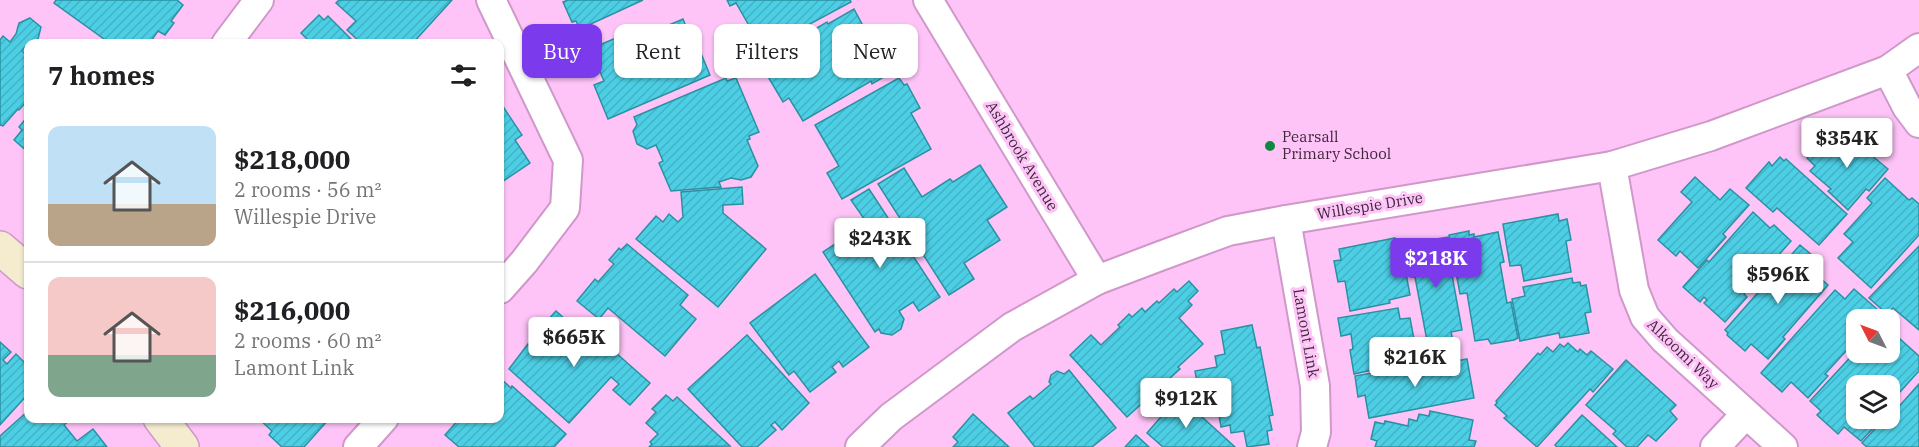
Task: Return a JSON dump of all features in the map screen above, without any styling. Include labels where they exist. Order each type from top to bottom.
[{"type":"street","points":[[230,39],[259,0]]},
{"type":"street","points":[[491,0],[568,160],[565,208],[504,284]]},
{"type":"street","name":"Ashbrook Avenue","points":[[928,0],[1097,280]]},
{"type":"street","name":"Willespie Drive","points":[[860,447],[891,417],[1012,327],[1097,280],[1228,231],[1612,166],[1711,136],[1888,70],[1919,48]]},
{"type":"street","points":[[1888,70],[1907,107],[1919,123]]},
{"type":"street","name":"Alkoomi Way","points":[[1612,166],[1634,290],[1645,317],[1665,340],[1782,447]]},
{"type":"street","name":"Lamont Link","points":[[1286,220],[1315,386],[1316,432],[1312,447]]},
{"type":"street","points":[[0,248],[24,269]]},
{"type":"street","points":[[1715,447],[1746,414]]},
{"type":"street","points":[[164,423],[182,447]]},
{"type":"street","points":[[358,447],[380,423]]},
{"type":"building","points":[[56,0],[177,0],[183,5],[171,21],[174,23],[165,35],[158,31],[152,39],[104,39],[54,3]]},
{"type":"building","points":[[339,0],[452,0],[417,39],[357,39],[347,30],[356,21],[336,3]]},
{"type":"building","points":[[568,0],[643,0],[591,24],[572,22],[563,2]]},
{"type":"building","points":[[727,0],[850,0],[851,2],[810,24],[748,24],[736,3],[730,6]]},
{"type":"building","points":[[854,9],[862,24],[832,24],[832,78],[882,78],[872,84],[871,81],[803,121],[789,98],[783,102],[769,78],[820,78],[820,26],[827,22],[828,24]]},
{"type":"building","points":[[319,15],[324,20],[328,16],[351,39],[307,39],[301,33]]},
{"type":"building","points":[[30,18],[41,27],[38,39],[24,39],[22,51],[24,53],[24,104],[3,126],[0,125],[0,40],[3,36],[10,42],[16,34],[19,23]]},
{"type":"building","points":[[683,19],[685,24],[671,24]]},
{"type":"building","points":[[614,39],[614,78],[702,78],[702,56],[710,75],[608,119],[594,85],[604,81],[602,44]]},
{"type":"building","points":[[726,78],[727,81],[736,78],[759,132],[749,136],[750,139],[747,140],[758,166],[751,177],[741,180],[731,178],[719,182],[721,187],[671,191],[659,163],[663,161],[656,145],[647,149],[637,144],[633,131],[637,125],[634,117]]},
{"type":"building","points":[[899,78],[904,85],[907,84],[920,108],[911,113],[931,149],[842,199],[827,173],[839,166],[815,125]]},
{"type":"building","points":[[504,108],[522,135],[515,140],[530,163],[504,181]]},
{"type":"building","points":[[24,121],[24,149],[14,140],[22,130],[19,127]]},
{"type":"building","points":[[1843,134],[1850,141],[1855,135],[1873,151],[1870,154],[1888,169],[1848,210],[1828,191],[1831,189],[1810,171],[1815,166],[1807,158],[1824,140],[1832,146]]},
{"type":"building","points":[[1780,157],[1784,161],[1786,159],[1847,214],[1819,245],[1777,208],[1773,212],[1746,188],[1769,162],[1772,166]]},
{"type":"building","points":[[980,165],[1007,207],[987,220],[1000,240],[964,263],[974,279],[949,295],[878,184],[904,168],[922,197],[950,179],[953,182]]},
{"type":"building","points":[[1695,177],[1720,200],[1730,189],[1749,205],[1723,234],[1726,237],[1698,268],[1680,251],[1676,256],[1658,240],[1692,202],[1681,192]]},
{"type":"building","points":[[1885,178],[1909,200],[1912,198],[1919,204],[1919,235],[1871,288],[1838,258],[1853,242],[1844,234],[1872,203],[1867,198]]},
{"type":"building","points":[[742,187],[743,204],[723,205],[723,213],[766,249],[718,307],[636,239],[656,216],[663,222],[669,214],[678,222],[683,217],[681,192]]},
{"type":"building","points":[[869,189],[940,297],[919,311],[913,302],[899,311],[904,319],[901,329],[892,335],[881,333],[879,329],[875,332],[823,252],[867,223],[851,200]]},
{"type":"building","points":[[1753,212],[1770,228],[1774,225],[1791,241],[1744,294],[1747,297],[1725,322],[1704,303],[1707,300],[1704,297],[1700,302],[1683,287],[1707,260],[1709,262]]},
{"type":"building","points":[[1558,214],[1559,221],[1567,219],[1571,240],[1566,241],[1571,272],[1524,281],[1521,265],[1510,266],[1503,224]]},
{"type":"building","points":[[1469,231],[1469,235],[1474,234],[1474,237],[1498,232],[1504,262],[1500,263],[1507,303],[1511,302],[1518,338],[1514,340],[1491,344],[1488,339],[1475,341],[1467,293],[1460,294],[1449,235]]},
{"type":"building","points":[[1448,237],[1462,330],[1451,332],[1453,341],[1428,346],[1415,277],[1411,277],[1406,248],[1430,244],[1429,240]]},
{"type":"building","points":[[1395,238],[1398,252],[1402,252],[1410,295],[1389,300],[1390,303],[1350,311],[1345,281],[1338,282],[1334,261],[1341,260],[1339,249]]},
{"type":"building","points":[[627,244],[688,295],[680,305],[696,319],[665,356],[608,308],[599,319],[577,301],[595,279],[598,282],[614,264],[609,260],[619,248],[621,250]]},
{"type":"building","points":[[1800,245],[1819,261],[1811,270],[1828,285],[1783,337],[1785,339],[1768,359],[1751,344],[1745,351],[1727,335],[1725,330]]},
{"type":"building","points":[[1919,246],[1919,330],[1900,314],[1900,309],[1881,309],[1869,298]]},
{"type":"building","points":[[815,274],[869,347],[843,367],[839,361],[832,367],[836,372],[810,392],[794,371],[789,375],[750,323]]},
{"type":"building","points":[[1572,278],[1573,283],[1580,282],[1581,286],[1586,285],[1591,312],[1585,313],[1589,333],[1560,338],[1559,333],[1520,341],[1512,299],[1525,296],[1523,287]]},
{"type":"building","points":[[1189,281],[1198,291],[1188,301],[1192,305],[1179,318],[1203,344],[1178,367],[1180,369],[1127,417],[1070,355],[1091,335],[1101,345],[1120,327],[1118,325],[1129,314],[1132,317],[1142,308],[1145,312],[1174,289],[1177,292]]},
{"type":"building","points":[[1854,289],[1877,309],[1846,309],[1846,351],[1825,374],[1828,376],[1808,398],[1791,382],[1782,392],[1761,373],[1835,290],[1845,299]]},
{"type":"building","points":[[1398,308],[1400,319],[1410,318],[1418,360],[1354,374],[1350,350],[1353,349],[1351,334],[1341,336],[1338,318]]},
{"type":"building","points":[[556,311],[584,336],[590,330],[650,383],[630,405],[613,390],[619,384],[611,377],[569,423],[509,369],[528,344],[530,346],[535,341],[541,347],[545,342],[535,334]]},
{"type":"building","points":[[1252,325],[1257,348],[1260,347],[1273,415],[1269,416],[1272,430],[1267,431],[1269,444],[1247,447],[1244,431],[1231,433],[1230,425],[1221,427],[1218,409],[1203,412],[1195,371],[1217,367],[1215,356],[1225,354],[1221,331]]},
{"type":"building","points":[[747,335],[809,403],[782,430],[775,422],[771,425],[776,430],[757,447],[742,447],[688,389]]},
{"type":"building","points":[[1900,339],[1919,356],[1919,371],[1900,392],[1900,375],[1846,375],[1846,429],[1844,427],[1838,434],[1817,415],[1821,411],[1810,401],[1846,362],[1900,363]]},
{"type":"building","points":[[0,342],[11,352],[3,360],[7,364],[16,354],[24,362],[24,398],[0,425]]},
{"type":"building","points":[[1568,343],[1578,352],[1580,349],[1587,355],[1591,351],[1613,369],[1593,392],[1590,389],[1537,447],[1504,418],[1507,416],[1495,405],[1496,401],[1538,353],[1540,355],[1547,347],[1553,352],[1560,344],[1564,347]]},
{"type":"building","points":[[1467,359],[1474,398],[1369,418],[1365,395],[1358,397],[1355,376],[1394,369],[1394,373]]},
{"type":"building","points":[[1626,360],[1676,405],[1670,411],[1677,419],[1656,441],[1648,435],[1637,447],[1627,447],[1613,434],[1616,431],[1586,405]]},
{"type":"building","points":[[1069,370],[1116,428],[1092,447],[1035,447],[1008,413],[1030,396],[1033,399],[1051,384],[1049,382],[1051,375],[1057,371],[1064,374]]},
{"type":"building","points":[[504,382],[511,388],[512,386],[566,434],[554,447],[459,447],[445,435],[456,423],[504,423]]},
{"type":"building","points":[[1919,384],[1919,447],[1867,447],[1862,443],[1875,429],[1900,429],[1900,405]]},
{"type":"building","points":[[666,395],[673,401],[677,397],[730,446],[649,447],[652,444],[650,442],[658,434],[646,423],[656,412],[652,409]]},
{"type":"building","points":[[1179,396],[1235,447],[1163,447],[1147,433]]},
{"type":"building","points":[[1430,411],[1473,420],[1469,440],[1476,441],[1474,447],[1375,447],[1377,441],[1371,439],[1375,422],[1384,424],[1385,421],[1408,426],[1409,419],[1417,421],[1419,414],[1429,416]]},
{"type":"building","points":[[973,414],[1009,447],[953,447],[958,442],[953,437]]},
{"type":"building","points":[[24,415],[24,423],[66,423],[64,425],[77,441],[93,429],[107,447],[0,447],[0,436]]},
{"type":"building","points":[[1582,415],[1617,447],[1557,447],[1555,445]]},
{"type":"building","points":[[263,423],[326,423],[304,447],[282,447],[269,435],[272,431]]},
{"type":"building","points":[[1846,429],[1872,429],[1861,441]]},
{"type":"building","points":[[1136,435],[1149,447],[1125,447]]},
{"type":"place","name":"Pearsall Primary School","points":[[1270,146]]}]
